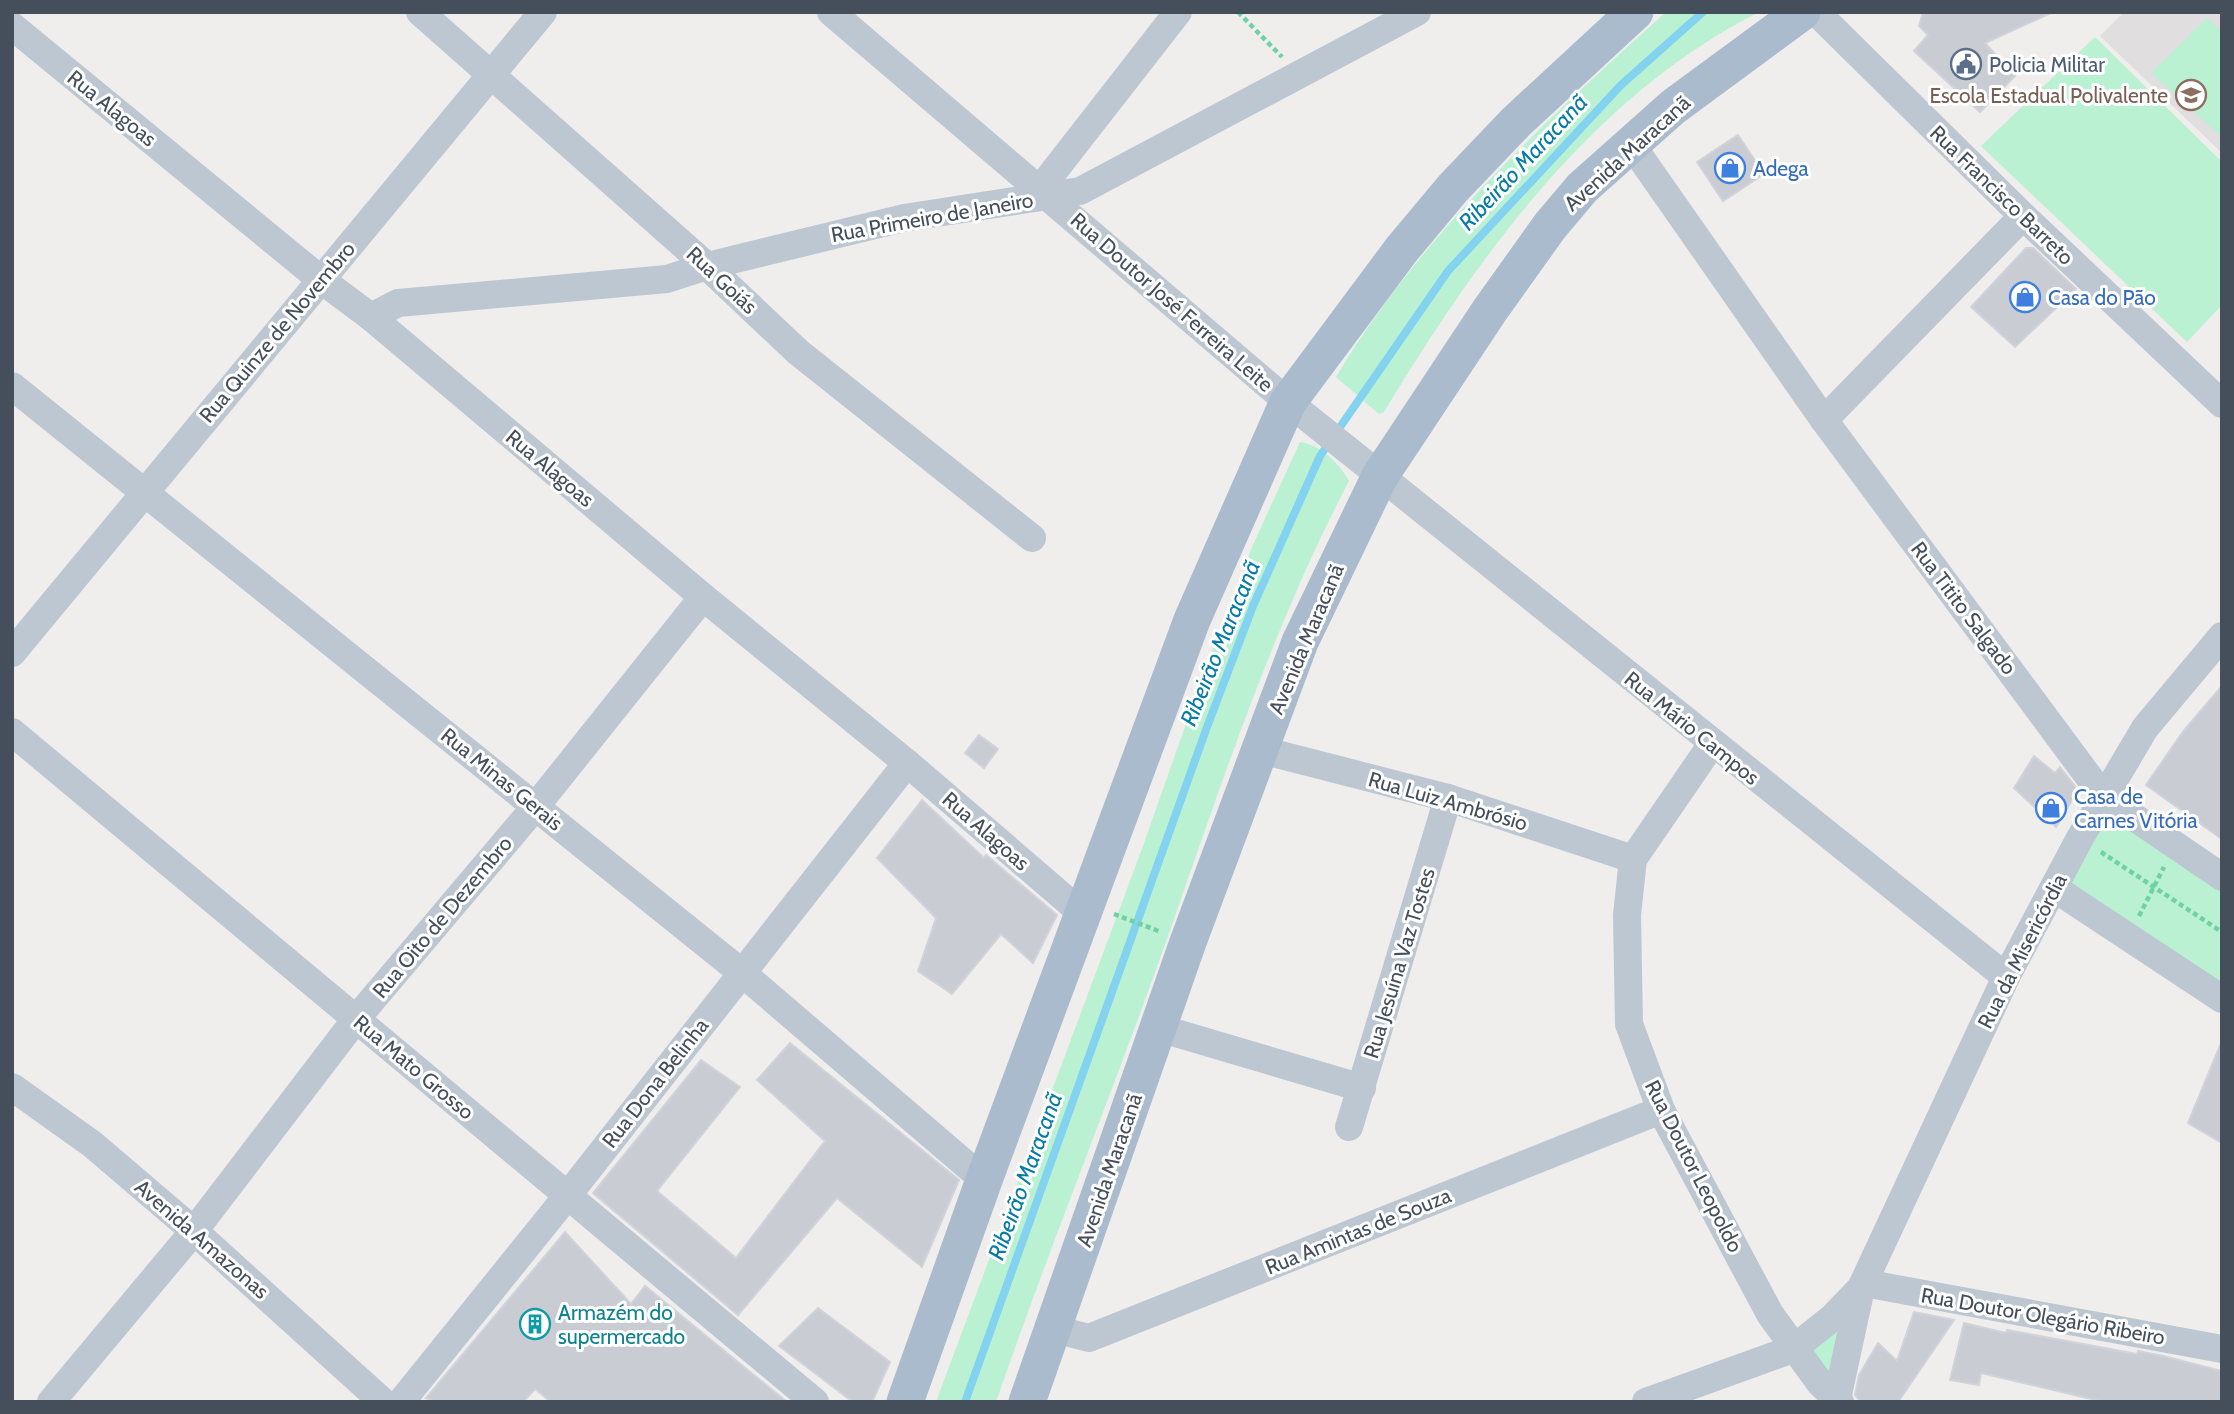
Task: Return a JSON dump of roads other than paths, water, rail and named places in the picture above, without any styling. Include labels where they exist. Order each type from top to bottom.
[{"type":"main road","points":[[905,1402],[984,1180],[1098,914],[1192,620],[1296,408],[1402,249],[1453,188],[1516,122],[1635,12]]},
{"type":"main road","name":"Avenida Maracanã","points":[[1027,1402],[1159,1028],[1300,642],[1368,466],[1550,226],[1582,188],[1673,107],[1802,12]]},
{"type":"street","name":"Rua Goiás","points":[[420,12],[707,266],[798,352],[1032,538]]},
{"type":"street","name":"Rua Quinze de Novembro","points":[[12,653],[544,12]]},
{"type":"street","name":"Rua Doutor José Ferreira Leite","points":[[831,12],[1296,408],[1368,466]]},
{"type":"street","points":[[1044,193],[1178,12]]},
{"type":"street","name":"Rua Primeiro de Janeiro","points":[[371,317],[398,303],[667,279],[707,266],[904,218],[1044,193],[1080,191],[1417,12]]},
{"type":"street","name":"Rua Francisco Barreto","points":[[1816,12],[2022,216],[2222,404]]},
{"type":"street","name":"Rua Alagoas","points":[[12,26],[320,279],[371,317],[703,597],[1098,914]]},
{"type":"street","name":"Rua Titito Salgado","points":[[1631,144],[1824,421],[2103,796],[2222,877]]},
{"type":"street","points":[[1824,421],[2022,216]]},
{"type":"street","name":"Rua Minas Gerais","points":[[12,386],[146,491],[741,972],[984,1180]]},
{"type":"street","name":"Rua Mário Campos","points":[[1368,466],[2006,977]]},
{"type":"street","name":"Rua Oito de Dezembro","points":[[51,1402],[194,1231],[356,1019],[536,806],[703,597]]},
{"type":"street","name":"Rua da Misericórdia","points":[[1838,1400],[1862,1286],[2006,977],[2103,796],[2145,728],[2222,636]]},
{"type":"street","name":"Rua Mato Grosso","points":[[12,732],[815,1402]]},
{"type":"street","name":"Rua Doutor Leopoldo","points":[[1712,744],[1633,859],[1627,915],[1629,1024],[1661,1110],[1770,1314],[1793,1349]]},
{"type":"street","name":"Rua Luiz Ambrósio","points":[[1261,750],[1448,798],[1633,859]]},
{"type":"street","name":"Rua Dona Belinha","points":[[401,1402],[568,1195],[907,763]]},
{"type":"street","name":"Rua Jesuína Vaz Tostes","points":[[1349,1127],[1448,798]]},
{"type":"street","points":[[2054,888],[2222,999]]},
{"type":"street","points":[[1159,1028],[1362,1088]]},
{"type":"street","name":"Avenida Amazonas","points":[[12,1087],[92,1144],[194,1231],[383,1402]]},
{"type":"street","name":"Rua Amintas de Souza","points":[[1054,1329],[1089,1338],[1661,1110]]},
{"type":"street","name":"Rua da Misericórdia","points":[[1838,1400],[1793,1349],[1832,1318],[1862,1286]]},
{"type":"street","name":"Rua Doutor Olegário Ribeiro","points":[[1862,1286],[2222,1349]]},
{"type":"street","points":[[1646,1402],[1793,1349]]},
{"type":"waterway","name":"Ribeirão Maracanã","points":[[965,1402],[1207,727],[1253,606],[1320,456],[1448,271],[1621,85],[1703,12]]},
{"type":"place","name":"Policia Militar","points":[[1966,64]]},
{"type":"place","name":"Escola Estadual Polivalente","points":[[2191,95]]},
{"type":"place","name":"Adega","points":[[1730,168]]},
{"type":"place","name":"Casa do Pão","points":[[2025,297]]},
{"type":"place","name":"Casa de Carnes Vitória","points":[[2051,808]]},
{"type":"place","name":"Armazém do supermercado","points":[[535,1324]]}]
